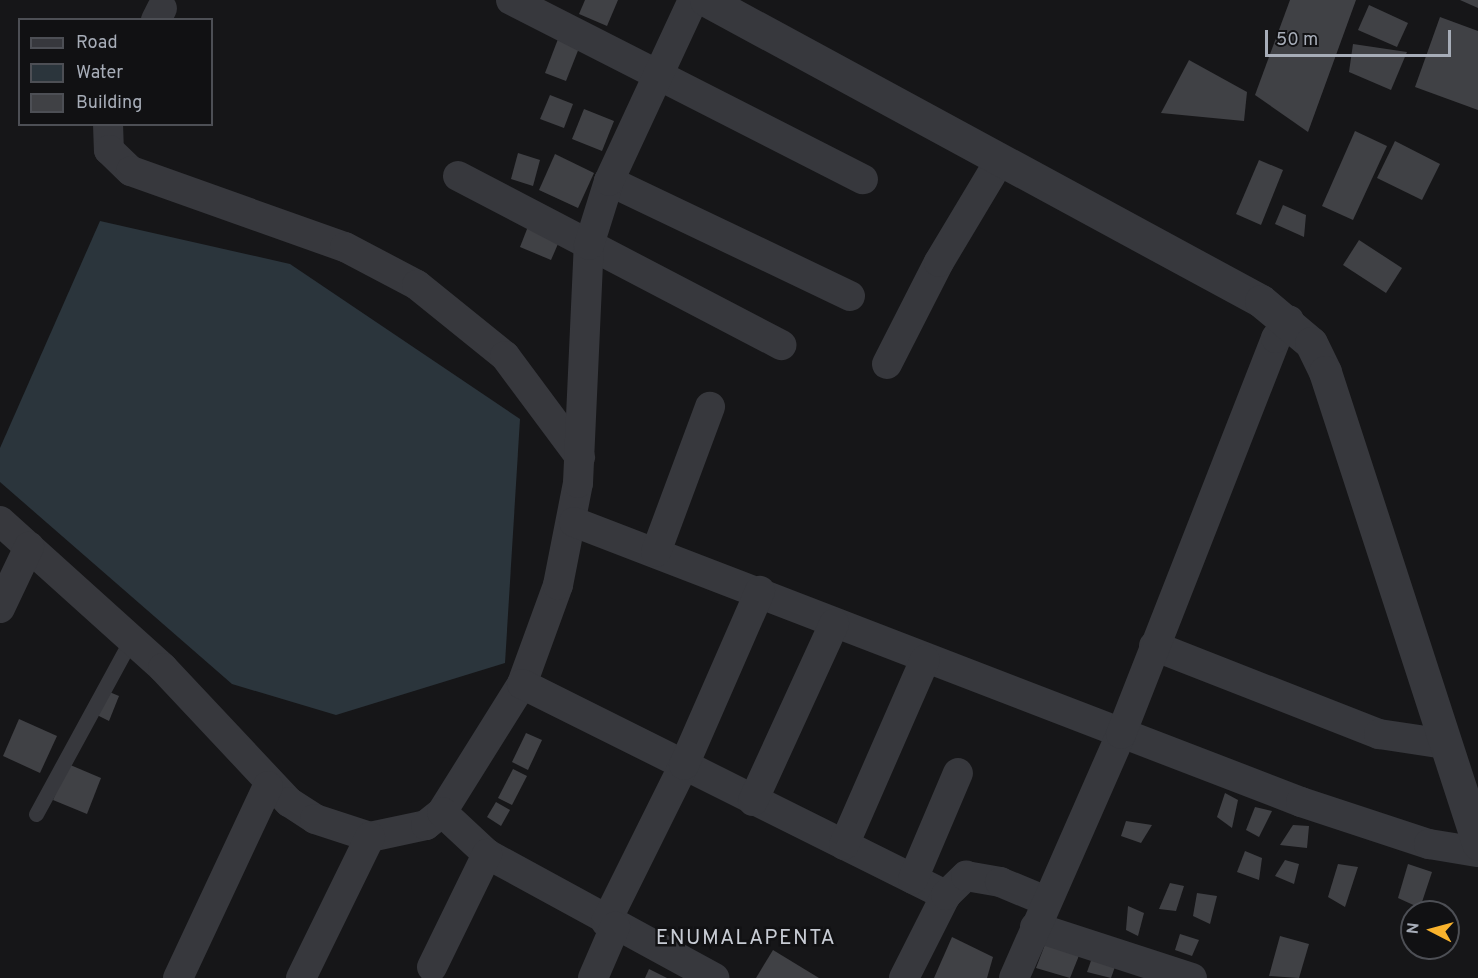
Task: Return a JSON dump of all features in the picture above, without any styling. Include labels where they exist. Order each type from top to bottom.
[{"type":"street","points":[[511,0],[656,71],[863,179]]},
{"type":"street","points":[[0,521],[132,638],[268,786],[315,819],[370,837],[399,835],[442,812],[522,684],[574,522],[588,245],[609,181],[656,71],[693,0]]},
{"type":"street","points":[[706,0],[1289,320],[1311,344],[1325,372],[1478,844]]},
{"type":"street","points":[[108,126],[109,150],[131,171],[345,247],[417,285],[505,356],[579,457]]},
{"type":"street","points":[[887,364],[939,262],[1000,160]]},
{"type":"street","points":[[458,176],[781,345]]},
{"type":"street","points":[[609,181],[850,296]]},
{"type":"street","points":[[1014,978],[1040,914],[1121,734],[1276,338],[1289,320]]},
{"type":"street","points":[[656,552],[710,407]]},
{"type":"street","points":[[574,522],[760,591],[834,624],[925,660],[1301,802],[1429,844],[1478,852]]},
{"type":"street","points":[[0,608],[29,547]]},
{"type":"street","points":[[593,978],[610,925],[684,765],[760,591]]},
{"type":"street","points":[[753,801],[834,624]]},
{"type":"street","points":[[1154,646],[1379,734],[1446,744]]},
{"type":"street","points":[[844,845],[925,660]]},
{"type":"street","points":[[522,684],[753,801],[946,895]]},
{"type":"street","points":[[913,879],[958,772]]},
{"type":"street","points":[[178,978],[268,786]]},
{"type":"street","points":[[442,812],[487,854],[610,925],[714,978]]},
{"type":"street","points":[[301,978],[370,837]]},
{"type":"street","points":[[432,967],[487,854]]},
{"type":"street","points":[[904,978],[946,895],[966,876],[981,876],[1040,914],[1192,978]]},
{"type":"lane","points":[[36,814],[132,638]]},
{"type":"water","points":[[100,221],[290,264],[520,419],[505,663],[336,715],[232,684],[0,482],[0,448]]},
{"type":"building","points":[[585,0],[618,0],[607,26],[579,14]]},
{"type":"building","points":[[1290,0],[1356,0],[1308,132],[1255,95]]},
{"type":"building","points":[[1460,0],[1478,0],[1478,8]]},
{"type":"building","points":[[1369,5],[1408,23],[1397,47],[1358,30]]},
{"type":"building","points":[[1440,17],[1478,31],[1478,110],[1415,87]]},
{"type":"building","points":[[558,39],[579,48],[566,81],[545,73]]},
{"type":"building","points":[[1353,44],[1407,52],[1391,90],[1349,72]]},
{"type":"building","points":[[1189,60],[1247,92],[1244,121],[1161,113]]},
{"type":"building","points":[[550,95],[573,104],[564,128],[540,119]]},
{"type":"building","points":[[584,109],[614,121],[602,151],[572,139]]},
{"type":"building","points":[[1355,131],[1387,146],[1353,220],[1322,206]]},
{"type":"building","points":[[1395,141],[1440,164],[1422,200],[1377,178]]},
{"type":"building","points":[[518,153],[540,160],[533,186],[511,179]]},
{"type":"building","points":[[555,154],[594,173],[578,208],[539,190]]},
{"type":"building","points":[[1259,160],[1283,170],[1261,225],[1236,214]]},
{"type":"building","points":[[1283,205],[1306,215],[1304,237],[1275,224]]},
{"type":"building","points":[[529,224],[561,237],[551,260],[520,247]]},
{"type":"building","points":[[1359,240],[1402,268],[1386,293],[1343,265]]},
{"type":"building","points":[[107,691],[119,696],[109,721],[97,715]]},
{"type":"building","points":[[19,719],[57,736],[40,773],[3,756]]},
{"type":"building","points":[[526,733],[542,740],[528,770],[512,762]]},
{"type":"building","points":[[68,764],[101,778],[87,814],[53,800]]},
{"type":"building","points":[[513,769],[527,776],[512,805],[498,798]]},
{"type":"building","points":[[1225,793],[1238,800],[1232,828],[1217,817]]},
{"type":"building","points":[[496,802],[510,810],[501,826],[487,817]]},
{"type":"building","points":[[1255,807],[1272,811],[1259,837],[1246,830]]},
{"type":"building","points":[[1126,821],[1152,825],[1141,843],[1121,836]]},
{"type":"building","points":[[1293,825],[1309,826],[1307,848],[1280,845]]},
{"type":"building","points":[[1245,851],[1262,858],[1259,880],[1237,872]]},
{"type":"building","points":[[1285,860],[1299,864],[1294,884],[1275,876]]},
{"type":"building","points":[[1338,864],[1358,867],[1345,907],[1328,897]]},
{"type":"building","points":[[1408,864],[1432,872],[1423,900],[1398,898]]},
{"type":"building","points":[[1170,883],[1184,886],[1176,911],[1159,909]]},
{"type":"building","points":[[1197,893],[1217,896],[1210,924],[1193,916]]},
{"type":"building","points":[[1128,906],[1144,913],[1138,936],[1126,930]]},
{"type":"building","points":[[1049,934],[1082,948],[1070,978],[1036,968]]},
{"type":"building","points":[[1180,934],[1199,940],[1192,956],[1175,950]]},
{"type":"building","points":[[1280,936],[1309,944],[1299,978],[1269,976]]},
{"type":"building","points":[[952,937],[993,957],[987,978],[934,978]]},
{"type":"building","points":[[773,950],[819,978],[756,978]]},
{"type":"building","points":[[1093,955],[1116,964],[1111,978],[1087,972]]},
{"type":"building","points":[[649,969],[667,978],[645,978]]},
{"type":"district","name":"ENUMALAPENTA","points":[[746,939]]}]
